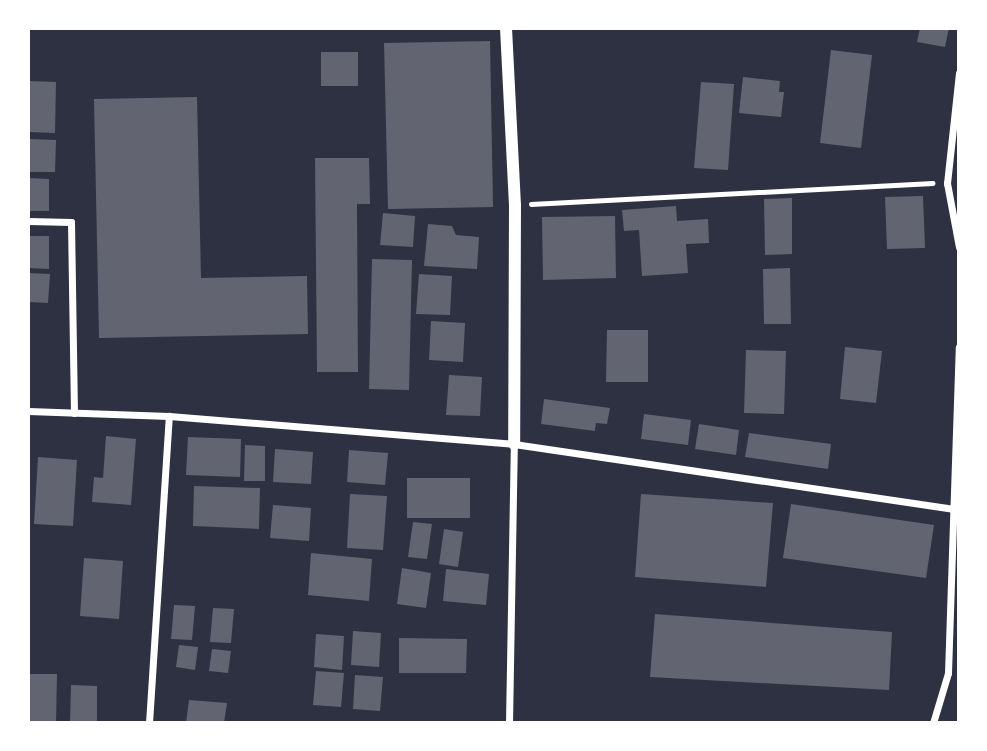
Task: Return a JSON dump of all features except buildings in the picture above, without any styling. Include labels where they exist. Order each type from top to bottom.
[{"type":"street","points":[[506,28],[515,205],[509,723]]},
{"type":"street","points":[[959,74],[947,183],[959,247]]},
{"type":"street","points":[[28,221],[71,222],[74,413]]},
{"type":"street","points":[[933,723],[948,673],[959,347]]},
{"type":"street","points":[[28,411],[169,416],[514,444],[955,510]]},
{"type":"street","points":[[149,723],[169,416]]},
{"type":"path","points":[[515,205],[947,183]]}]
